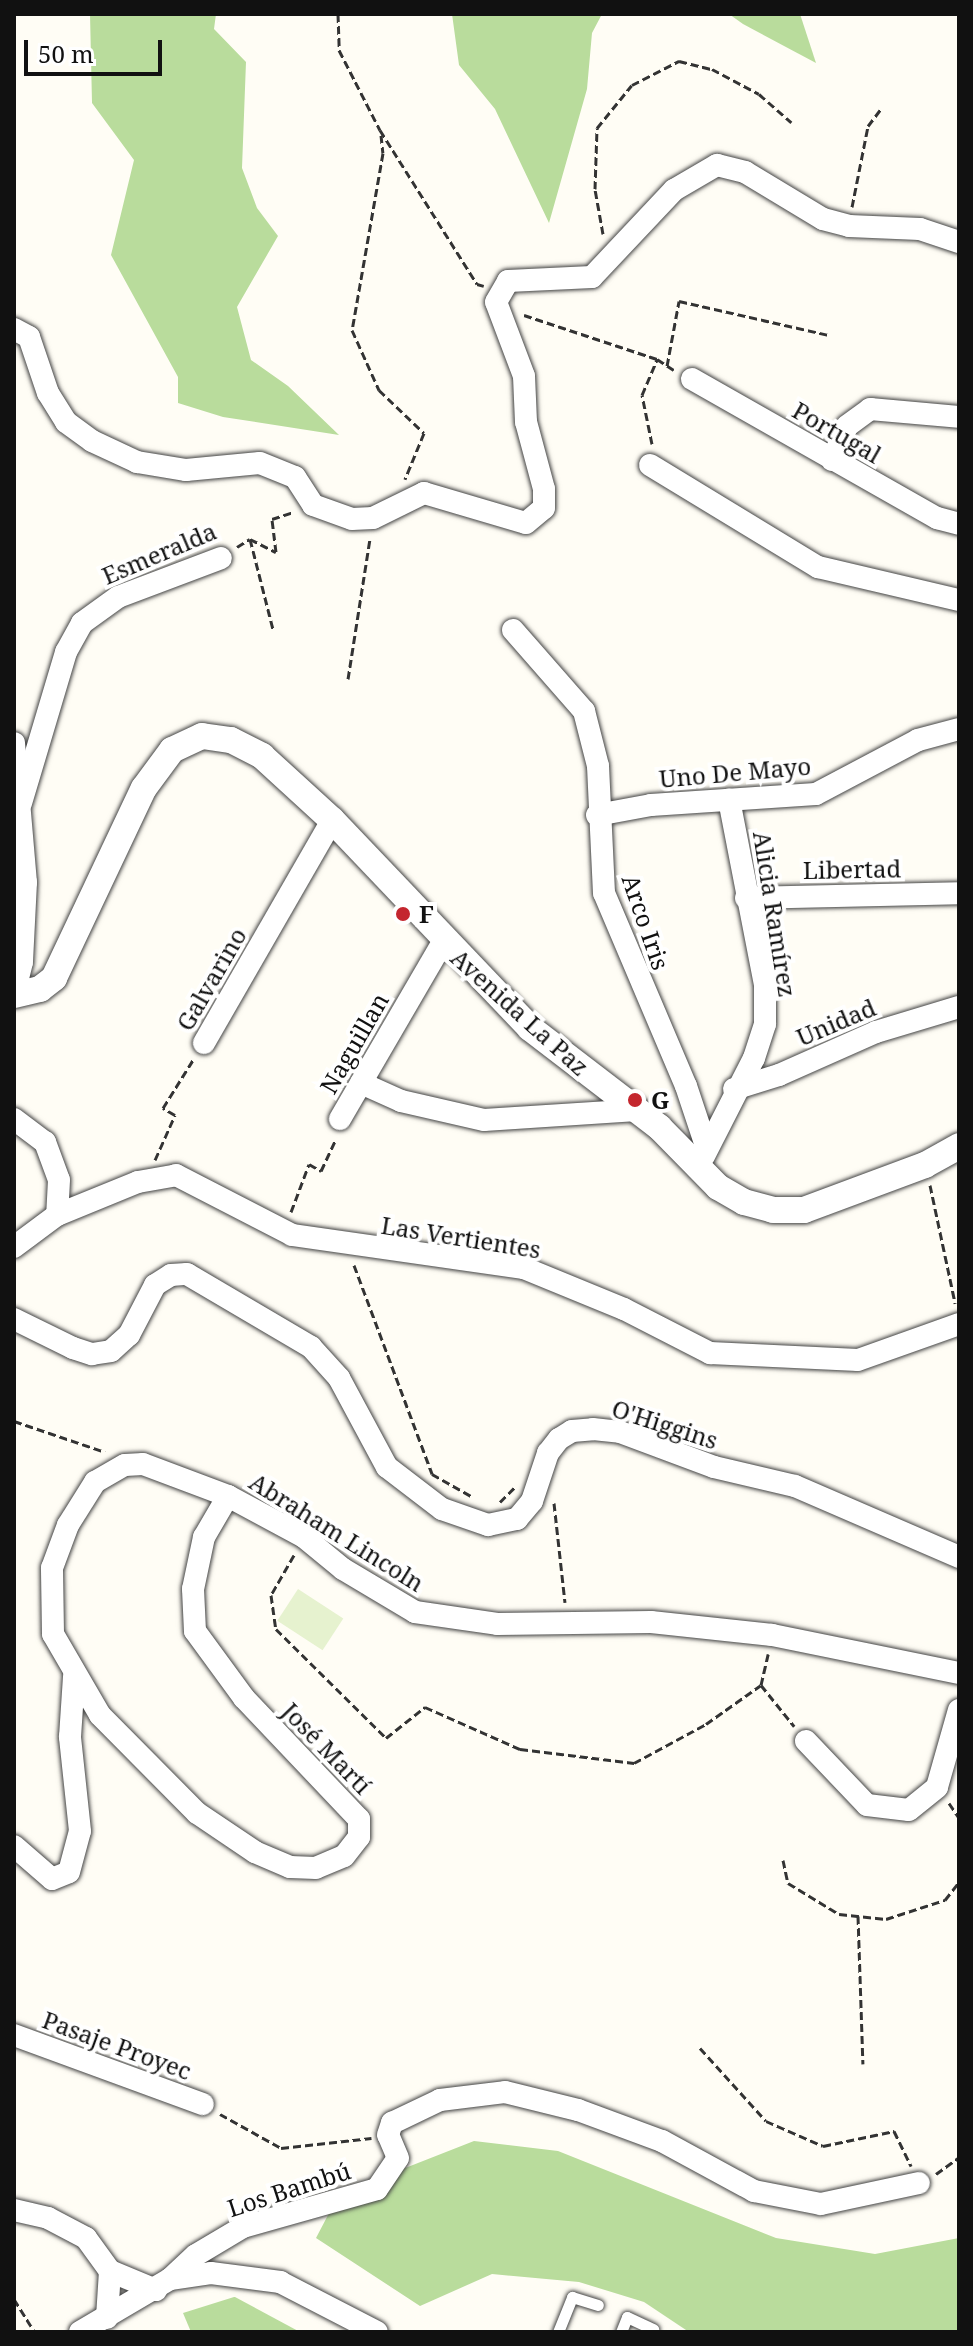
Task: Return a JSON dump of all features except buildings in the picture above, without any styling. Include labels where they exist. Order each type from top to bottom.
[{"type":"street","points":[[14,329],[29,337],[48,393],[66,422],[92,441],[159,468],[269,465],[295,477],[313,505],[352,519],[383,514],[424,493],[515,523],[526,523],[544,508],[526,422],[524,376],[496,302],[500,289],[508,281],[592,277],[609,265],[674,190],[717,165],[745,172],[799,208],[849,226],[920,229],[959,242]]},
{"type":"street","name":"Portugal","points":[[692,379],[937,518],[959,524]]},
{"type":"street","points":[[832,460],[847,426],[870,409],[959,417]]},
{"type":"street","points":[[650,465],[818,567],[959,600]]},
{"type":"street","name":"Esmeralda","points":[[21,803],[66,652],[82,623],[118,597],[221,558]]},
{"type":"street","name":"Arco Iris","points":[[513,630],[584,711],[598,766],[597,815],[604,893],[686,1086],[703,1159]]},
{"type":"street","name":"Uno De Mayo","points":[[597,815],[729,799],[816,794],[918,740],[959,729]]},
{"type":"street","name":"Avenida La Paz","points":[[14,995],[40,989],[59,969],[144,788],[172,750],[202,736],[231,740],[262,756],[332,820],[443,942],[561,1054],[703,1159],[744,1202],[773,1210],[804,1210],[925,1165],[959,1146]]},
{"type":"street","points":[[14,743],[21,803],[18,842],[24,931],[14,995]]},
{"type":"street","name":"Alicia Ramírez","points":[[703,1159],[734,1089],[754,1058],[765,1024],[765,985],[729,799]]},
{"type":"street","name":"Galvarino","points":[[204,1043],[332,820]]},
{"type":"street","name":"Libertad","points":[[746,898],[959,893]]},
{"type":"street","name":"Naguillan","points":[[340,1119],[443,942]]},
{"type":"street","name":"Unidad","points":[[734,1089],[779,1075],[876,1032],[959,1007]]},
{"type":"street","points":[[361,1083],[401,1101],[484,1120],[637,1110]]},
{"type":"street","points":[[14,1119],[45,1142],[59,1180],[57,1215]]},
{"type":"street","name":"Las Vertientes","points":[[14,1247],[57,1215],[138,1182],[176,1175],[292,1235],[347,1247],[524,1268],[624,1309],[710,1353],[858,1360],[959,1321]]},
{"type":"street","name":"O'Higgins","points":[[14,1319],[73,1348],[111,1351],[129,1335],[155,1285],[171,1275],[187,1274],[311,1347],[339,1378],[387,1467],[442,1509],[488,1525],[517,1519],[532,1501],[548,1453],[559,1439],[572,1431],[593,1429],[620,1432],[714,1467],[795,1486],[959,1557]]},
{"type":"street","points":[[14,1846],[52,1879],[62,1879],[69,1872],[80,1831],[70,1737],[74,1676],[53,1634],[52,1568],[68,1525],[95,1482],[125,1465],[143,1464]]},
{"type":"street","name":"Abraham Lincoln","points":[[143,1464],[228,1496],[304,1537],[343,1569],[415,1612],[497,1624],[651,1622],[772,1635],[958,1669]]},
{"type":"street","name":"José Martí","points":[[74,1676],[100,1715],[197,1813],[255,1852],[290,1867],[316,1868],[344,1856],[359,1837],[359,1819],[244,1698],[195,1631],[193,1589],[204,1537],[228,1496]]},
{"type":"street","points":[[806,1741],[867,1805],[909,1810],[937,1787],[959,1710]]},
{"type":"street","name":"Pasaje Proyec","points":[[14,2035],[203,2104]]},
{"type":"street","points":[[388,2135],[392,2123],[409,2111],[440,2100],[505,2092],[578,2110],[662,2141],[754,2191],[821,2204],[919,2183]]},
{"type":"street","name":"Los Bambú","points":[[163,2285],[196,2255],[243,2227],[377,2189],[398,2158],[388,2135]]},
{"type":"street","points":[[14,2210],[69,2226],[86,2238],[110,2271],[163,2285]]},
{"type":"street","points":[[107,2318],[110,2271]]},
{"type":"street","points":[[80,2332],[163,2285],[211,2273],[257,2276],[302,2290],[377,2332]]},
{"type":"lane","points":[[558,2332],[572,2297],[598,2305]]},
{"type":"lane","points":[[621,2332],[627,2317],[653,2329]]},
{"type":"path","points":[[338,14],[339,50],[380,130],[477,284],[500,289],[524,315],[657,359],[692,379]]},
{"type":"path","points":[[609,265],[595,189],[597,128],[632,85],[679,61],[712,69],[759,94],[791,122]]},
{"type":"path","points":[[849,226],[868,126],[881,109]]},
{"type":"path","points":[[348,679],[383,514],[424,433],[379,390],[352,330],[383,153],[380,130]]},
{"type":"path","points":[[667,367],[679,301],[829,335]]},
{"type":"path","points":[[650,465],[652,439],[642,395],[657,359]]},
{"type":"path","name":"Esmeralda","points":[[221,558],[250,539],[276,552],[272,519],[313,505]]},
{"type":"path","points":[[250,539],[273,629]]},
{"type":"path","name":"Galvarino","points":[[156,1159],[175,1115],[163,1108],[204,1043]]},
{"type":"path","name":"Naguillan","points":[[292,1235],[299,1221],[289,1217],[309,1164],[321,1171],[344,1124],[340,1119]]},
{"type":"path","points":[[925,1165],[959,1321]]},
{"type":"path","points":[[347,1247],[432,1474],[481,1502]]},
{"type":"path","points":[[14,1421],[143,1464]]},
{"type":"path","points":[[553,1499],[568,1622]]},
{"type":"path","points":[[304,1537],[271,1595],[276,1629],[386,1738],[425,1707],[520,1749],[634,1763],[706,1724],[761,1685],[772,1635]]},
{"type":"path","points":[[761,1685],[806,1741]]},
{"type":"path","points":[[783,1860],[788,1883],[839,1914],[886,1919],[945,1900],[959,1882]]},
{"type":"path","points":[[858,1916],[863,2064]]},
{"type":"path","points":[[700,2048],[766,2121],[823,2146],[894,2131],[919,2183],[959,2157]]},
{"type":"path","points":[[203,2104],[281,2148],[388,2135]]},
{"type":"path","points":[[14,2299],[35,2332]]},
{"type":"green space","points":[[90,14],[216,14],[214,29],[246,62],[242,168],[257,208],[278,236],[237,307],[251,360],[288,386],[339,435],[223,417],[178,403],[178,377],[111,255],[134,160],[92,103]]},
{"type":"green space","points":[[452,14],[602,14],[592,33],[587,89],[549,223],[495,109],[459,65]]},
{"type":"green space","points":[[729,14],[800,14],[816,63],[743,24]]},
{"type":"green space","points":[[298,1589],[343,1618],[323,1650],[277,1621]]},
{"type":"green space","points":[[474,2141],[558,2151],[776,2238],[875,2254],[959,2238],[959,2332],[689,2332],[644,2302],[579,2282],[492,2274],[420,2306],[316,2238],[339,2194]]},
{"type":"green space","points":[[234,2297],[300,2332],[191,2332],[183,2313]]},
{"type":"place","name":"F","points":[[403,914]]},
{"type":"place","name":"G","points":[[635,1100]]}]
